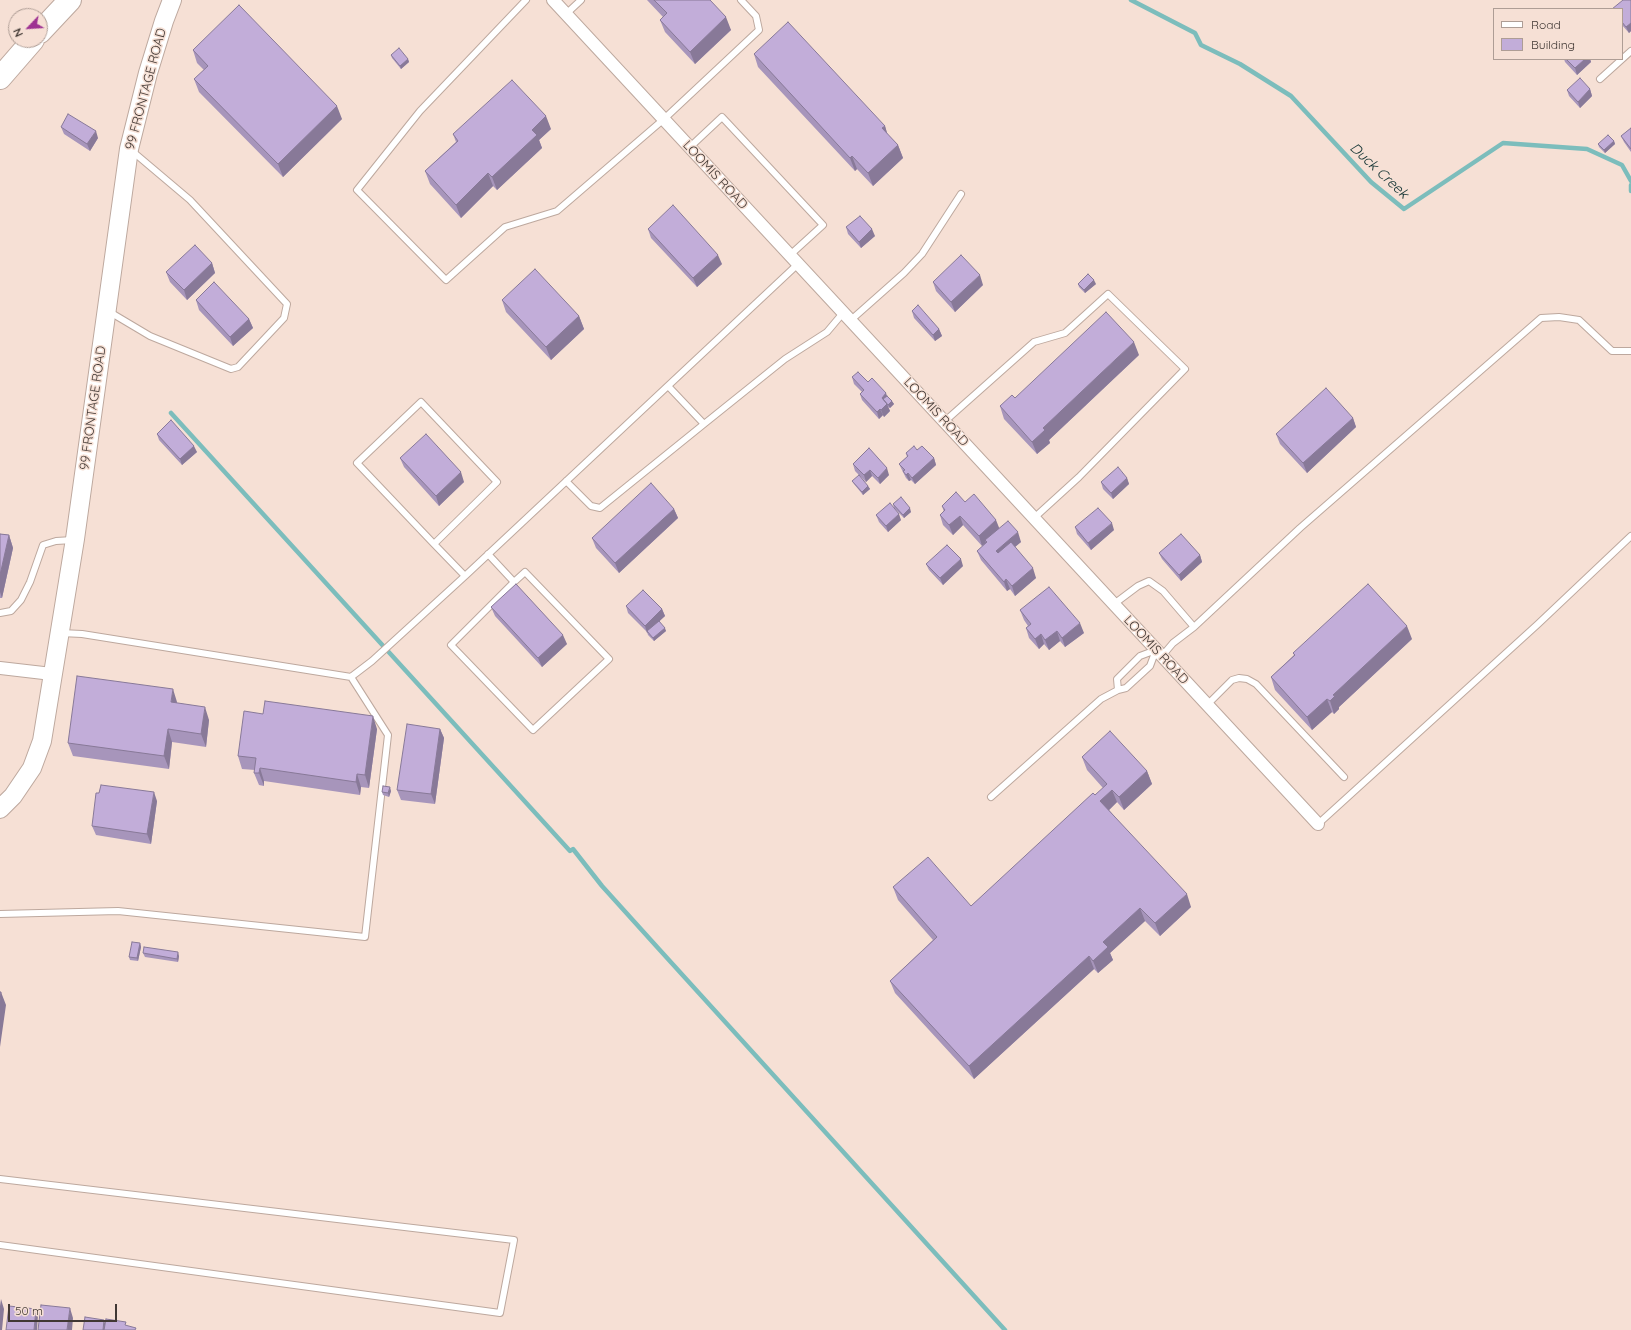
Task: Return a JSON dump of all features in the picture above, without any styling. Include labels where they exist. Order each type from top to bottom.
[{"type":"highway","points":[[48,23],[70,0]]},
{"type":"highway","points":[[0,78],[26,48]]},
{"type":"street","name":"99 FRONTAGE ROAD","points":[[0,809],[13,796],[32,768],[42,741],[75,539],[129,149],[148,73],[172,0]]},
{"type":"street","name":"LOOMIS ROAD","points":[[553,0],[1318,824]]},
{"type":"street","points":[[0,668],[52,674]]},
{"type":"lane","points":[[526,0],[420,111],[357,190],[446,280],[505,226],[557,211],[664,119],[759,30],[756,16],[740,0]]},
{"type":"lane","points":[[566,14],[581,0]]},
{"type":"lane","points":[[1623,58],[1631,51]]},
{"type":"lane","points":[[1600,79],[1621,60]]},
{"type":"lane","points":[[690,148],[722,117],[823,225],[790,255]]},
{"type":"lane","points":[[106,310],[150,336],[231,369],[238,367],[284,318],[287,304],[190,200],[129,149]]},
{"type":"lane","points":[[566,481],[591,506],[600,508],[785,359],[827,332],[904,273],[922,254],[961,194]]},
{"type":"lane","points":[[60,633],[82,634],[351,676],[372,661],[465,576],[798,264]]},
{"type":"lane","points":[[944,422],[1034,342],[1065,333],[1108,294],[1185,369],[1079,476],[1034,518]]},
{"type":"lane","points":[[991,797],[1101,699],[1118,690],[1126,688],[1150,666],[1159,653],[1194,627],[1306,523],[1541,318],[1559,316],[1578,320],[1612,351],[1631,351]]},
{"type":"lane","points":[[668,386],[704,424]]},
{"type":"lane","points":[[434,544],[497,482],[421,402],[357,463],[434,544],[465,576]]},
{"type":"lane","points":[[1318,824],[1538,624],[1631,536]]},
{"type":"lane","points":[[0,613],[11,611],[21,600],[30,582],[43,545],[56,541],[75,539]]},
{"type":"lane","points":[[488,554],[514,582]]},
{"type":"lane","points":[[525,572],[609,659],[533,730],[451,645],[514,582],[525,572]]},
{"type":"lane","points":[[1114,604],[1138,586],[1149,581],[1163,591],[1194,627]]},
{"type":"lane","points":[[1118,690],[1117,679],[1140,656],[1159,653]]},
{"type":"lane","points":[[0,914],[118,911],[365,937],[388,734],[351,676]]},
{"type":"lane","points":[[1207,705],[1232,680],[1239,678],[1248,679],[1256,684],[1344,777]]},
{"type":"lane","points":[[0,1179],[514,1240],[500,1313],[0,1245]]},
{"type":"building","points":[[654,0],[710,0],[726,17],[690,52],[660,20],[667,13]]},
{"type":"building","points":[[1623,0],[1631,0],[1631,23],[1626,27],[1623,23],[1623,8],[1613,8]]},
{"type":"building","points":[[239,5],[337,106],[278,164],[194,79],[208,66],[193,50]]},
{"type":"building","points":[[788,22],[885,126],[882,128],[898,145],[868,173],[852,156],[850,158],[754,54]]},
{"type":"building","points":[[399,48],[408,59],[400,66],[391,55]]},
{"type":"building","points":[[1567,60],[1584,60],[1575,68]]},
{"type":"building","points":[[1580,78],[1590,89],[1578,102],[1567,90]]},
{"type":"building","points":[[512,80],[546,116],[532,130],[537,135],[492,177],[488,173],[456,205],[425,171],[458,141],[453,134]]},
{"type":"building","points":[[68,114],[96,131],[87,144],[61,127]]},
{"type":"building","points":[[1631,128],[1631,149],[1621,136]]},
{"type":"building","points":[[1608,135],[1614,141],[1604,150],[1598,144]]},
{"type":"building","points":[[673,205],[718,255],[693,278],[648,229]]},
{"type":"building","points":[[860,216],[872,229],[859,242],[846,227]]},
{"type":"building","points":[[195,245],[212,263],[184,290],[166,272]]},
{"type":"building","points":[[961,255],[980,275],[951,302],[933,282]]},
{"type":"building","points":[[535,269],[579,316],[546,347],[502,300]]},
{"type":"building","points":[[1088,274],[1094,280],[1084,290],[1078,284]]},
{"type":"building","points":[[214,282],[249,319],[230,337],[196,300]]},
{"type":"building","points":[[918,305],[939,329],[933,335],[912,311]]},
{"type":"building","points":[[1106,312],[1134,342],[1043,428],[1045,430],[1032,442],[1000,406],[1012,395],[1015,398]]},
{"type":"building","points":[[858,372],[868,382],[872,378],[886,393],[882,398],[887,404],[881,410],[880,409],[877,412],[860,394],[864,390],[852,377]]},
{"type":"building","points":[[1326,388],[1353,418],[1303,463],[1276,434]]},
{"type":"building","points":[[887,396],[892,401],[888,405],[883,399]]},
{"type":"building","points":[[171,420],[194,446],[180,459],[157,434]]},
{"type":"building","points":[[426,434],[461,472],[436,496],[400,458]]},
{"type":"building","points":[[914,446],[917,450],[922,446],[934,458],[912,478],[908,473],[906,475],[903,471],[905,470],[899,464],[908,456],[906,453]]},
{"type":"building","points":[[869,448],[887,468],[878,478],[870,470],[864,475],[853,464]]},
{"type":"building","points":[[1118,467],[1127,478],[1111,493],[1101,482]]},
{"type":"building","points":[[859,475],[868,486],[862,492],[852,481]]},
{"type":"building","points":[[651,483],[674,509],[615,563],[592,538]]},
{"type":"building","points":[[956,492],[965,502],[974,494],[996,520],[979,536],[960,516],[949,525],[940,515],[945,510],[942,506]]},
{"type":"building","points":[[901,497],[910,508],[903,515],[893,504]]},
{"type":"building","points":[[890,503],[899,514],[886,526],[876,515]]},
{"type":"building","points":[[1098,508],[1112,523],[1088,543],[1075,527]]},
{"type":"building","points":[[1008,521],[1018,532],[996,551],[998,553],[1011,542],[1033,568],[1012,586],[1006,579],[1004,582],[977,551],[987,542],[985,540]]},
{"type":"building","points":[[0,534],[9,535],[0,575]]},
{"type":"building","points":[[1181,534],[1200,555],[1179,575],[1159,553]]},
{"type":"building","points":[[947,545],[961,559],[940,578],[926,564]]},
{"type":"building","points":[[516,584],[563,635],[538,658],[491,607]]},
{"type":"building","points":[[1368,584],[1407,626],[1333,695],[1335,696],[1330,701],[1327,699],[1307,717],[1271,677],[1295,655],[1293,653]]},
{"type":"building","points":[[1049,587],[1080,623],[1062,638],[1057,631],[1045,640],[1041,634],[1035,639],[1026,628],[1031,624],[1020,610]]},
{"type":"building","points":[[643,590],[662,609],[645,626],[626,606]]},
{"type":"building","points":[[659,621],[665,628],[653,638],[647,631]]},
{"type":"building","points":[[77,676],[173,689],[171,702],[205,707],[201,734],[168,729],[164,756],[68,743]]},
{"type":"building","points":[[265,701],[373,716],[365,775],[357,774],[356,782],[260,768],[259,773],[254,773],[256,758],[238,756],[244,711],[263,714]]},
{"type":"building","points":[[407,724],[440,729],[431,794],[397,790]]},
{"type":"building","points":[[1110,731],[1147,771],[1119,797],[1112,790],[1100,801],[1187,894],[1155,923],[1140,908],[1103,942],[1108,947],[1093,961],[1089,956],[969,1066],[890,981],[937,937],[893,887],[928,857],[971,906],[1093,793],[1095,795],[1107,784],[1082,757]]},
{"type":"building","points":[[101,785],[154,792],[147,834],[92,826],[96,793],[99,793]]},
{"type":"building","points":[[383,786],[390,787],[388,793],[382,792]]},
{"type":"building","points":[[132,942],[140,943],[137,958],[129,957]]},
{"type":"building","points":[[144,947],[178,952],[177,959],[143,953]]},
{"type":"building","points":[[41,1305],[70,1308],[67,1330],[38,1330]]},
{"type":"building","points":[[9,1306],[36,1309],[34,1330],[6,1330]]},
{"type":"building","points":[[85,1317],[104,1320],[103,1330],[83,1330]]},
{"type":"building","points":[[106,1319],[126,1322],[125,1325],[136,1328],[135,1330],[104,1330]]},
{"type":"waterway","name":"Duck Creek","points":[[1131,0],[1195,33],[1201,45],[1240,64],[1291,96],[1371,182],[1404,209],[1503,143],[1587,149],[1622,165],[1631,181]]},
{"type":"waterway","name":"Duck Creek","points":[[1631,185],[1631,191]]},
{"type":"waterway","points":[[171,413],[570,851],[573,849],[602,886],[1005,1330]]}]
